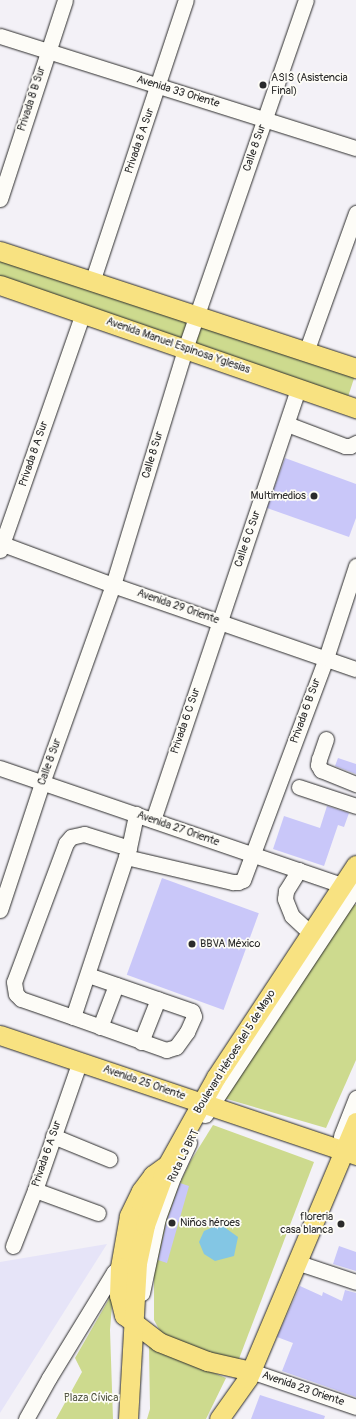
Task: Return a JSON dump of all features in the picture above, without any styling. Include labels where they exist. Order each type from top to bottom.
[{"type":"main road","points":[[0,251],[356,368]]},
{"type":"main road","name":"Avenida Manuel Espinosa Yglesias","points":[[0,285],[356,408]]},
{"type":"main road","name":"Boulevard Héroes del 5 de Mayo","points":[[128,1419],[137,1326],[137,1263],[145,1225],[167,1165],[206,1104],[216,1077],[311,934],[352,888],[356,865]]},
{"type":"main road","name":"Avenida 25 Oriente","points":[[0,1034],[345,1152]]},
{"type":"main road","points":[[219,1419],[247,1373],[345,1152],[356,1122]]},
{"type":"main road","points":[[167,1165],[153,1175],[141,1191],[129,1216],[120,1267],[119,1295],[124,1315],[159,1342],[183,1353],[247,1373]]},
{"type":"street","name":"Privada 8 B Sur","points":[[0,199],[65,0]]},
{"type":"street","name":"Privada 8 A Sur","points":[[92,282],[186,0]]},
{"type":"street","name":"Calle 8 Sur","points":[[0,910],[42,783],[113,585],[185,349],[306,0]]},
{"type":"street","name":"Avenida 33 Oriente","points":[[0,36],[47,52],[266,118],[356,148]]},
{"type":"street","points":[[306,352],[356,213]]},
{"type":"street","name":"Privada 8 A Sur","points":[[1,546],[83,313]]},
{"type":"street","name":"Calle 6 C Sur","points":[[220,622],[298,388]]},
{"type":"street","points":[[287,424],[345,446],[350,446],[356,443]]},
{"type":"street","name":"Avenida 29 Oriente","points":[[1,546],[356,669]]},
{"type":"street","name":"Privada 6 B Sur","points":[[128,853],[238,882],[246,875],[326,658],[356,566]]},
{"type":"street","name":"Privada 6 C Sur","points":[[152,820],[220,622]]},
{"type":"street","points":[[326,739],[318,765],[321,770],[356,784]]},
{"type":"street","name":"Avenida 27 Oriente","points":[[0,768],[352,888]]},
{"type":"street","points":[[299,787],[356,806]]},
{"type":"street","points":[[73,1017],[128,853],[136,814]]},
{"type":"street","points":[[88,975],[192,1011],[194,1016],[187,1032],[176,1047],[166,1050],[21,999],[16,994],[14,982],[66,843],[71,837],[84,834],[128,853]]},
{"type":"street","points":[[299,870],[286,891],[285,899],[292,916],[311,934]]},
{"type":"street","name":"Ruta L3 BRT","points":[[134,1419],[139,1376],[137,1326],[142,1289],[162,1205],[172,1177],[206,1104],[352,888]]},
{"type":"street","points":[[100,1027],[116,985]]},
{"type":"street","points":[[141,1042],[158,1000]]},
{"type":"street","name":"Privada 6 A Sur","points":[[14,1246],[80,1061]]},
{"type":"street","points":[[230,1419],[247,1373],[345,1152],[356,1098]]},
{"type":"street","points":[[53,1136],[109,1159]]},
{"type":"street","points":[[35,1190],[98,1213]]},
{"type":"street","points":[[296,1262],[356,1282]]},
{"type":"street","points":[[26,1419],[49,1378],[114,1272],[120,1267]]},
{"type":"street","points":[[209,1419],[247,1373]]},
{"type":"street","name":"Avenida 23 Oriente","points":[[247,1373],[356,1407]]},
{"type":"shaded area","points":[[107,1244],[0,1413],[0,1262]]},
{"type":"green space","points":[[0,258],[191,319],[182,344],[0,279]]},
{"type":"green space","points":[[202,322],[356,372],[347,399],[193,349]]},
{"type":"green space","points":[[347,902],[356,905],[356,1060],[326,1128],[220,1097]]},
{"type":"green space","points":[[213,1125],[314,1162],[237,1364],[172,1339],[160,1331],[154,1320],[154,1271],[170,1204],[190,1162]]},
{"type":"green space","name":"Plaza Cívica","points":[[113,1292],[110,1330],[113,1419],[56,1419],[82,1372],[75,1358]]},
{"type":"green space","points":[[149,1346],[226,1378],[206,1419],[147,1419],[150,1409]]},
{"type":"water","points":[[220,1224],[238,1237],[234,1256],[215,1261],[204,1254],[199,1242],[204,1231]]},
{"type":"building","name":"Multimedios","points":[[285,458],[356,484],[356,518],[349,537],[267,508]]},
{"type":"building","points":[[338,758],[356,764],[356,774],[335,766]]},
{"type":"building","points":[[327,806],[349,813],[344,827],[338,825],[324,866],[273,849],[284,816],[320,828]]},
{"type":"building","name":"BBVA México","points":[[162,878],[259,913],[224,1010],[127,975]]},
{"type":"building","points":[[180,1183],[189,1186],[167,1263],[158,1260],[167,1220]]},
{"type":"building","points":[[339,1246],[356,1252],[356,1271],[333,1264]]},
{"type":"building","points":[[300,1286],[322,1296],[323,1292],[342,1301],[345,1290],[356,1293],[356,1397],[282,1371],[293,1343],[277,1337]]},
{"type":"building","points":[[260,1395],[325,1416],[324,1419],[251,1419]]},
{"type":"place","name":"ASIS (Asistencia Final)","points":[[263,85]]},
{"type":"place","name":"Multimedios","points":[[314,496]]},
{"type":"place","name":"BBVA México","points":[[192,944]]},
{"type":"place","name":"Niños héroes","points":[[172,1223]]},
{"type":"place","name":"floreria casa blanca","points":[[341,1224]]}]
